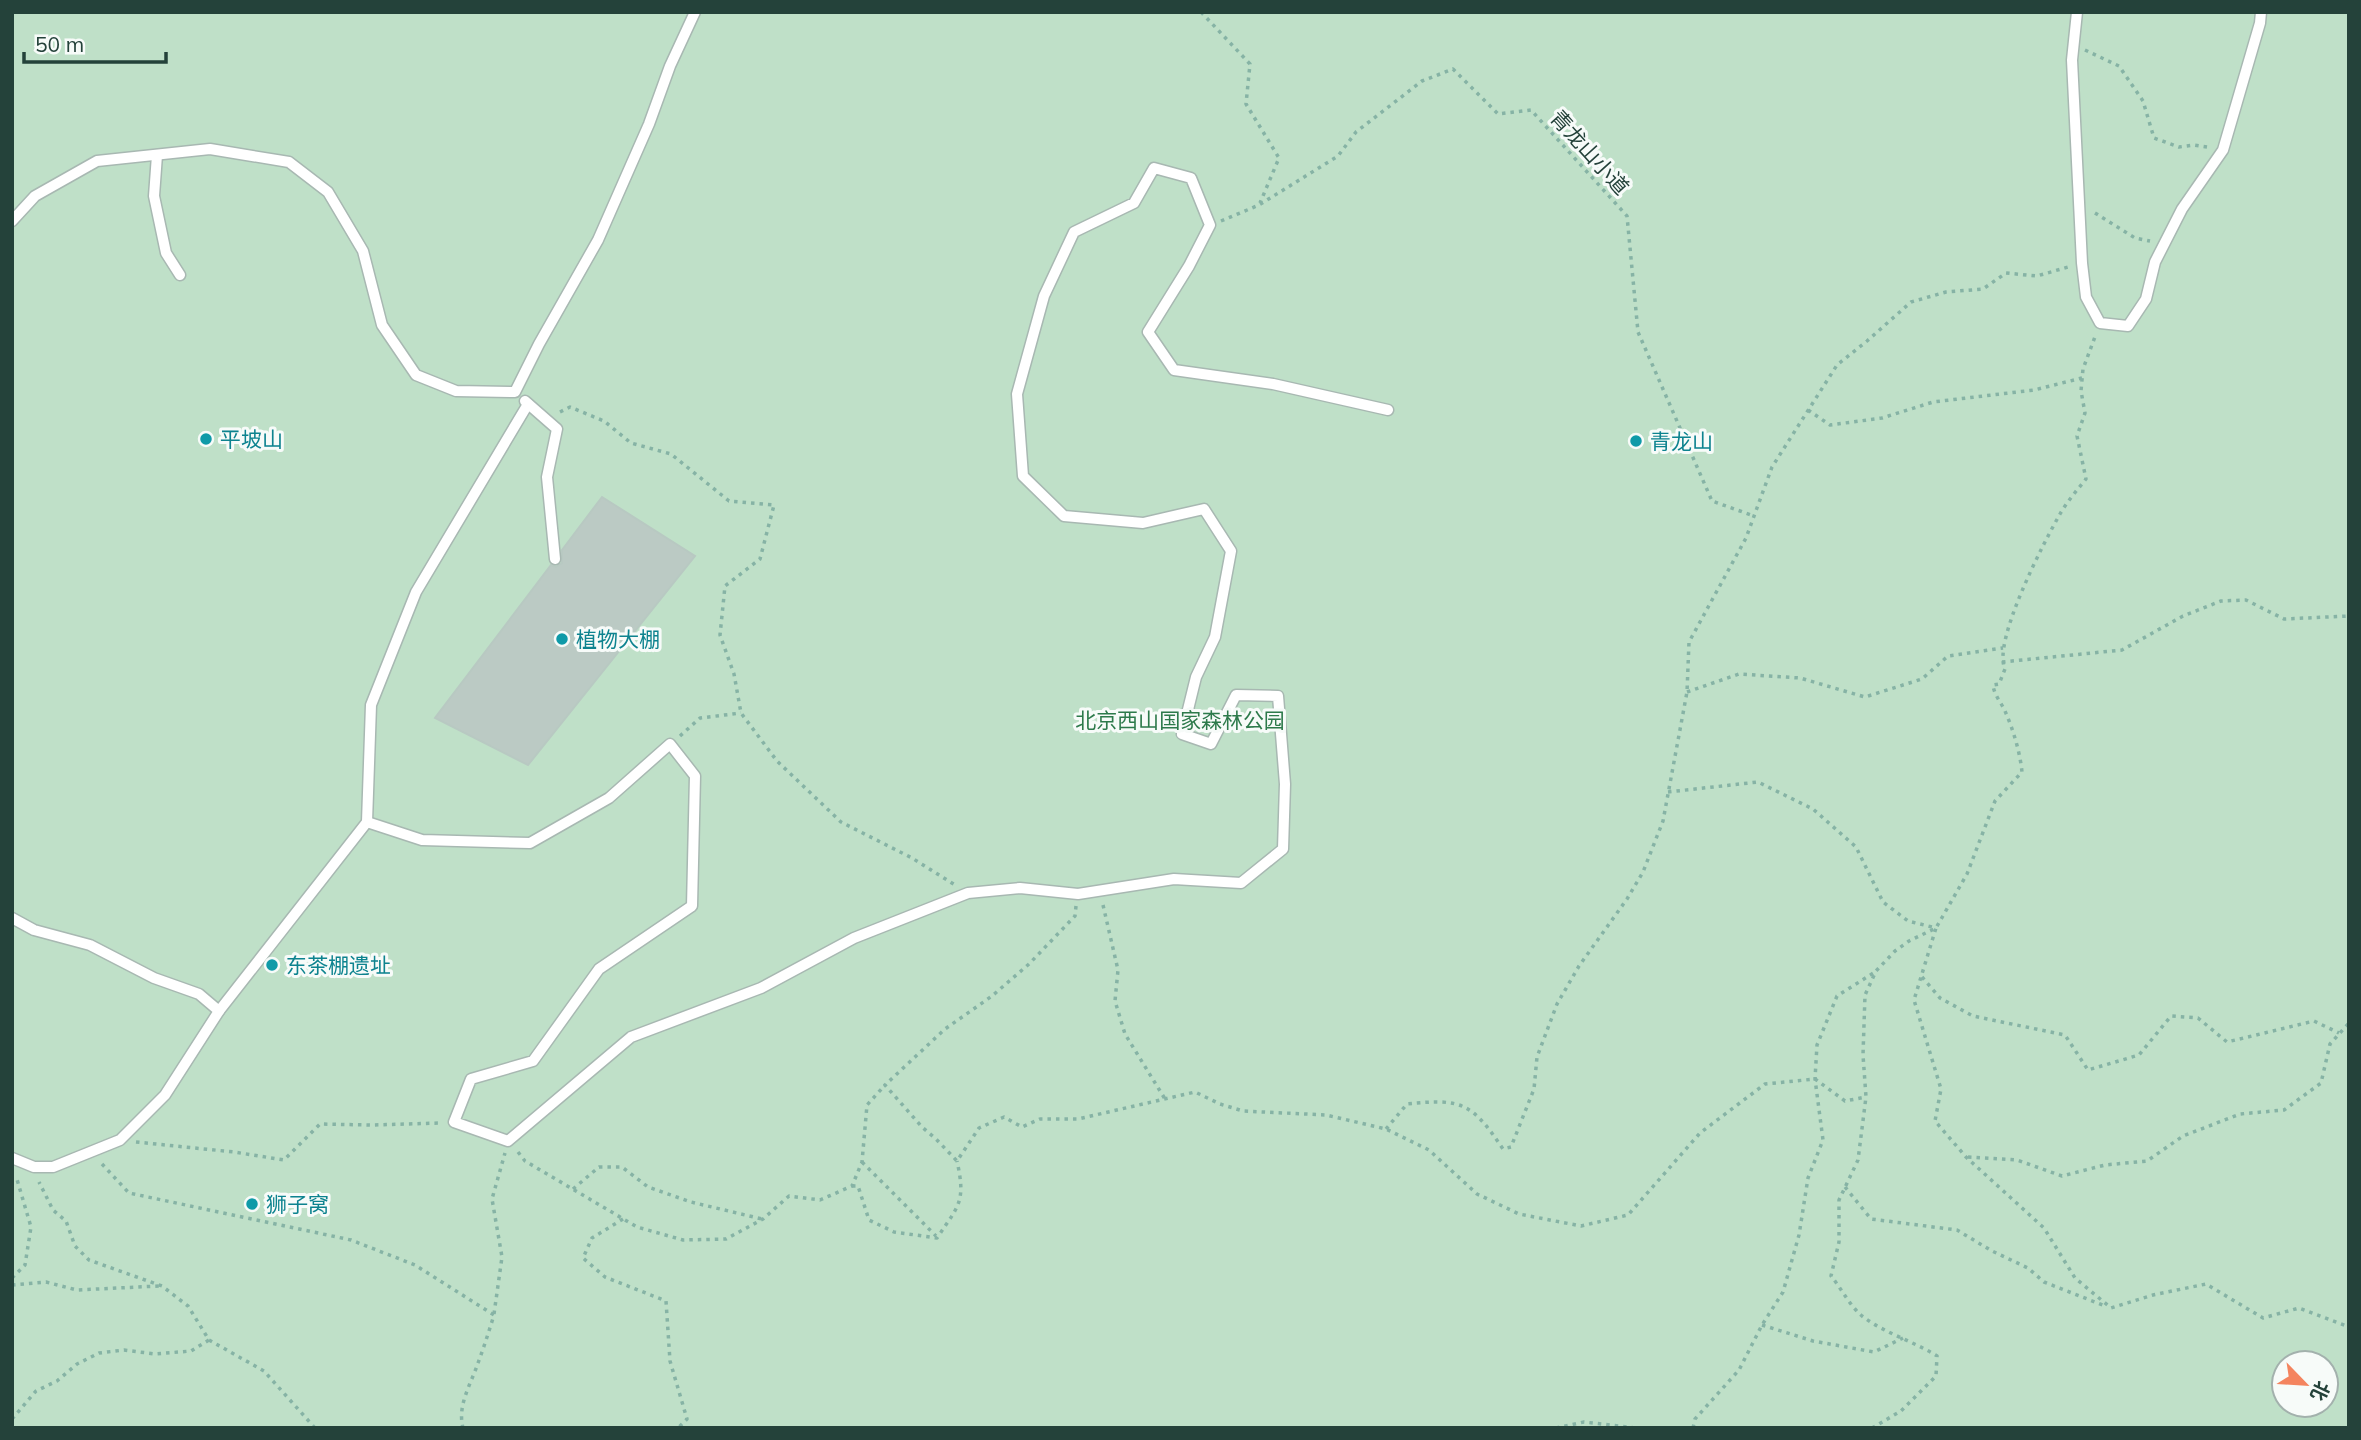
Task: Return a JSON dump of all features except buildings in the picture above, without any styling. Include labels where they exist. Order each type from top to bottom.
[{"type":"lane","points":[[515,392],[598,240],[695,12]]},
{"type":"lane","points":[[2077,12],[2072,60],[2078,202],[2086,297],[2100,323],[2128,326],[2146,299],[2155,262],[2182,209],[2223,150],[2261,12]]},
{"type":"lane","points":[[12,220],[35,196],[97,161],[210,149],[289,162],[328,192],[356,239],[363,251],[382,325],[415,375],[456,391],[515,392],[557,429],[547,477],[555,559]]},
{"type":"lane","points":[[157,155],[153,196],[166,253],[180,275]]},
{"type":"lane","points":[[367,822],[422,840],[530,843],[609,798],[670,744],[695,776],[692,906],[599,969],[533,1061],[471,1079],[454,1122],[508,1141],[631,1037],[761,988],[854,938],[968,893],[1020,888],[1078,894],[1174,879],[1241,883],[1283,849],[1285,784],[1278,696],[1236,695],[1211,744],[1182,734],[1196,677],[1214,637],[1231,551],[1204,509],[1143,523],[1064,516],[1023,476],[1017,394],[1044,296],[1074,232],[1134,203],[1154,167],[1191,178],[1210,225],[1189,266],[1147,332],[1174,370],[1273,384],[1388,410]]},
{"type":"lane","points":[[12,1158],[34,1167],[53,1167],[120,1140],[165,1095],[219,1011],[367,822],[371,705],[416,592],[528,404]]},
{"type":"lane","points":[[12,918],[34,930],[90,945],[154,978],[199,995],[219,1011]]},
{"type":"path","points":[[1201,12],[1250,64],[1246,104],[1279,158],[1259,205]]},
{"type":"path","points":[[2074,44],[2119,66],[2143,101],[2154,138],[2179,147],[2194,145],[2223,150]]},
{"type":"path","name":"青龙山小道","points":[[1210,225],[1259,205],[1338,156],[1356,132],[1422,81],[1453,69],[1498,114],[1531,110],[1627,216],[1638,332],[1712,501],[1754,516]]},
{"type":"path","points":[[2078,202],[2135,238],[2151,242],[2169,235]]},
{"type":"path","points":[[1385,1129],[1407,1104],[1439,1101],[1462,1105],[1488,1125],[1503,1149],[1511,1147],[1534,1089],[1537,1057],[1557,1004],[1579,966],[1643,872],[1663,821],[1687,692],[1689,642],[1746,538],[1772,467],[1837,365],[1911,302],[1946,292],[1983,289],[2006,273],[2037,276],[2082,263]]},
{"type":"path","points":[[2100,323],[2082,378],[2085,414],[2077,436],[2086,479],[2060,513],[2018,599],[2003,648],[2002,662],[2005,669],[1998,684],[1993,685],[2005,711],[2021,759],[2022,772],[1995,801],[1967,874],[1937,928],[1914,1000],[1941,1088],[1936,1121],[1966,1157],[2044,1228],[2075,1278],[2111,1308]]},
{"type":"path","points":[[1808,410],[1830,425],[1882,418],[1933,402],[2034,390],[2082,378]]},
{"type":"path","points":[[545,419],[570,407],[604,421],[631,443],[671,454],[730,501],[774,505],[760,559],[725,586],[720,635],[734,674],[741,713],[776,761],[841,822],[912,858],[968,893]]},
{"type":"path","points":[[2002,662],[2122,650],[2183,616],[2221,601],[2246,600],[2284,619],[2349,615]]},
{"type":"path","points":[[1687,692],[1739,674],[1800,678],[1865,697],[1922,679],[1948,656],[2003,648]]},
{"type":"path","points":[[670,744],[700,718],[741,713]]},
{"type":"path","points":[[1667,792],[1758,782],[1812,809],[1856,847],[1883,902],[1908,921],[1937,928]]},
{"type":"path","points":[[1100,890],[1118,970],[1115,1001],[1125,1034],[1165,1099]]},
{"type":"path","points":[[852,1185],[862,1162],[867,1105],[946,1028],[992,996],[1029,964],[1075,916],[1078,894]]},
{"type":"path","points":[[1693,1428],[1695,1419],[1738,1370],[1783,1292],[1799,1235],[1808,1178],[1823,1140],[1815,1079],[1816,1045],[1837,996],[1876,971],[1909,941],[1937,928]]},
{"type":"path","points":[[1872,1428],[1901,1411],[1936,1376],[1937,1356],[1861,1315],[1831,1276],[1839,1242],[1839,1199],[1858,1160],[1866,1097],[1863,1055],[1865,995],[1876,971]]},
{"type":"path","points":[[1922,977],[1940,998],[1973,1016],[2065,1035],[2088,1070],[2139,1055],[2171,1016],[2198,1018],[2227,1042],[2314,1021],[2339,1033]]},
{"type":"path","points":[[1966,1157],[2017,1160],[2062,1176],[2105,1165],[2147,1161],[2183,1136],[2240,1114],[2284,1110],[2321,1083],[2330,1044],[2349,1023]]},
{"type":"path","points":[[957,1161],[979,1128],[1004,1117],[1022,1126],[1040,1119],[1078,1119],[1195,1092],[1243,1111],[1326,1115],[1385,1129],[1429,1150],[1477,1194],[1519,1214],[1581,1226],[1628,1215],[1700,1133],[1765,1084],[1815,1079],[1844,1101],[1866,1097]]},
{"type":"path","points":[[885,1086],[957,1161],[962,1183],[961,1203],[937,1238]]},
{"type":"path","points":[[120,1140],[284,1160],[320,1124],[454,1122]]},
{"type":"path","points":[[508,1141],[525,1161],[637,1227],[683,1240],[726,1239],[763,1219],[789,1196],[820,1200],[852,1185],[858,1186],[869,1220],[894,1232],[937,1238]]},
{"type":"path","points":[[463,1428],[461,1422],[466,1391],[478,1366],[494,1315],[502,1257],[492,1199],[508,1141]]},
{"type":"path","points":[[91,1152],[130,1193],[351,1240],[415,1265],[494,1315]]},
{"type":"path","points":[[862,1162],[937,1238]]},
{"type":"path","points":[[12,1164],[31,1227],[25,1265],[12,1278]]},
{"type":"path","points":[[34,1167],[40,1186],[53,1210],[66,1221],[75,1246],[89,1260],[162,1286],[188,1306],[209,1339],[264,1370],[315,1428]]},
{"type":"path","points":[[573,1189],[599,1167],[622,1167],[649,1187],[691,1202],[763,1219]]},
{"type":"path","points":[[1845,1188],[1871,1219],[1957,1230],[2028,1268],[2044,1282],[2111,1308],[2153,1294],[2206,1284],[2263,1318],[2299,1308],[2349,1327]]},
{"type":"path","points":[[624,1219],[592,1238],[583,1258],[605,1278],[666,1301],[670,1361],[687,1419],[678,1428]]},
{"type":"path","points":[[12,1285],[46,1282],[77,1290],[162,1286]]},
{"type":"path","points":[[1762,1325],[1813,1341],[1874,1352],[1903,1338]]},
{"type":"path","points":[[12,1419],[36,1391],[57,1381],[77,1364],[99,1353],[124,1350],[155,1354],[191,1351],[209,1339]]},
{"type":"path","points":[[1556,1428],[1584,1422],[1636,1428]]},
{"type":"green space","name":"北京西山国家森林公园","points":[[12,12],[2349,12],[2349,1428],[12,1428]]},
{"type":"place","name":"平坡山","points":[[206,439]]},
{"type":"place","name":"青龙山","points":[[1636,441]]},
{"type":"place","name":"植物大棚","points":[[562,639]]},
{"type":"place","name":"东茶棚遗址","points":[[272,965]]},
{"type":"place","name":"狮子窝","points":[[252,1204]]}]
